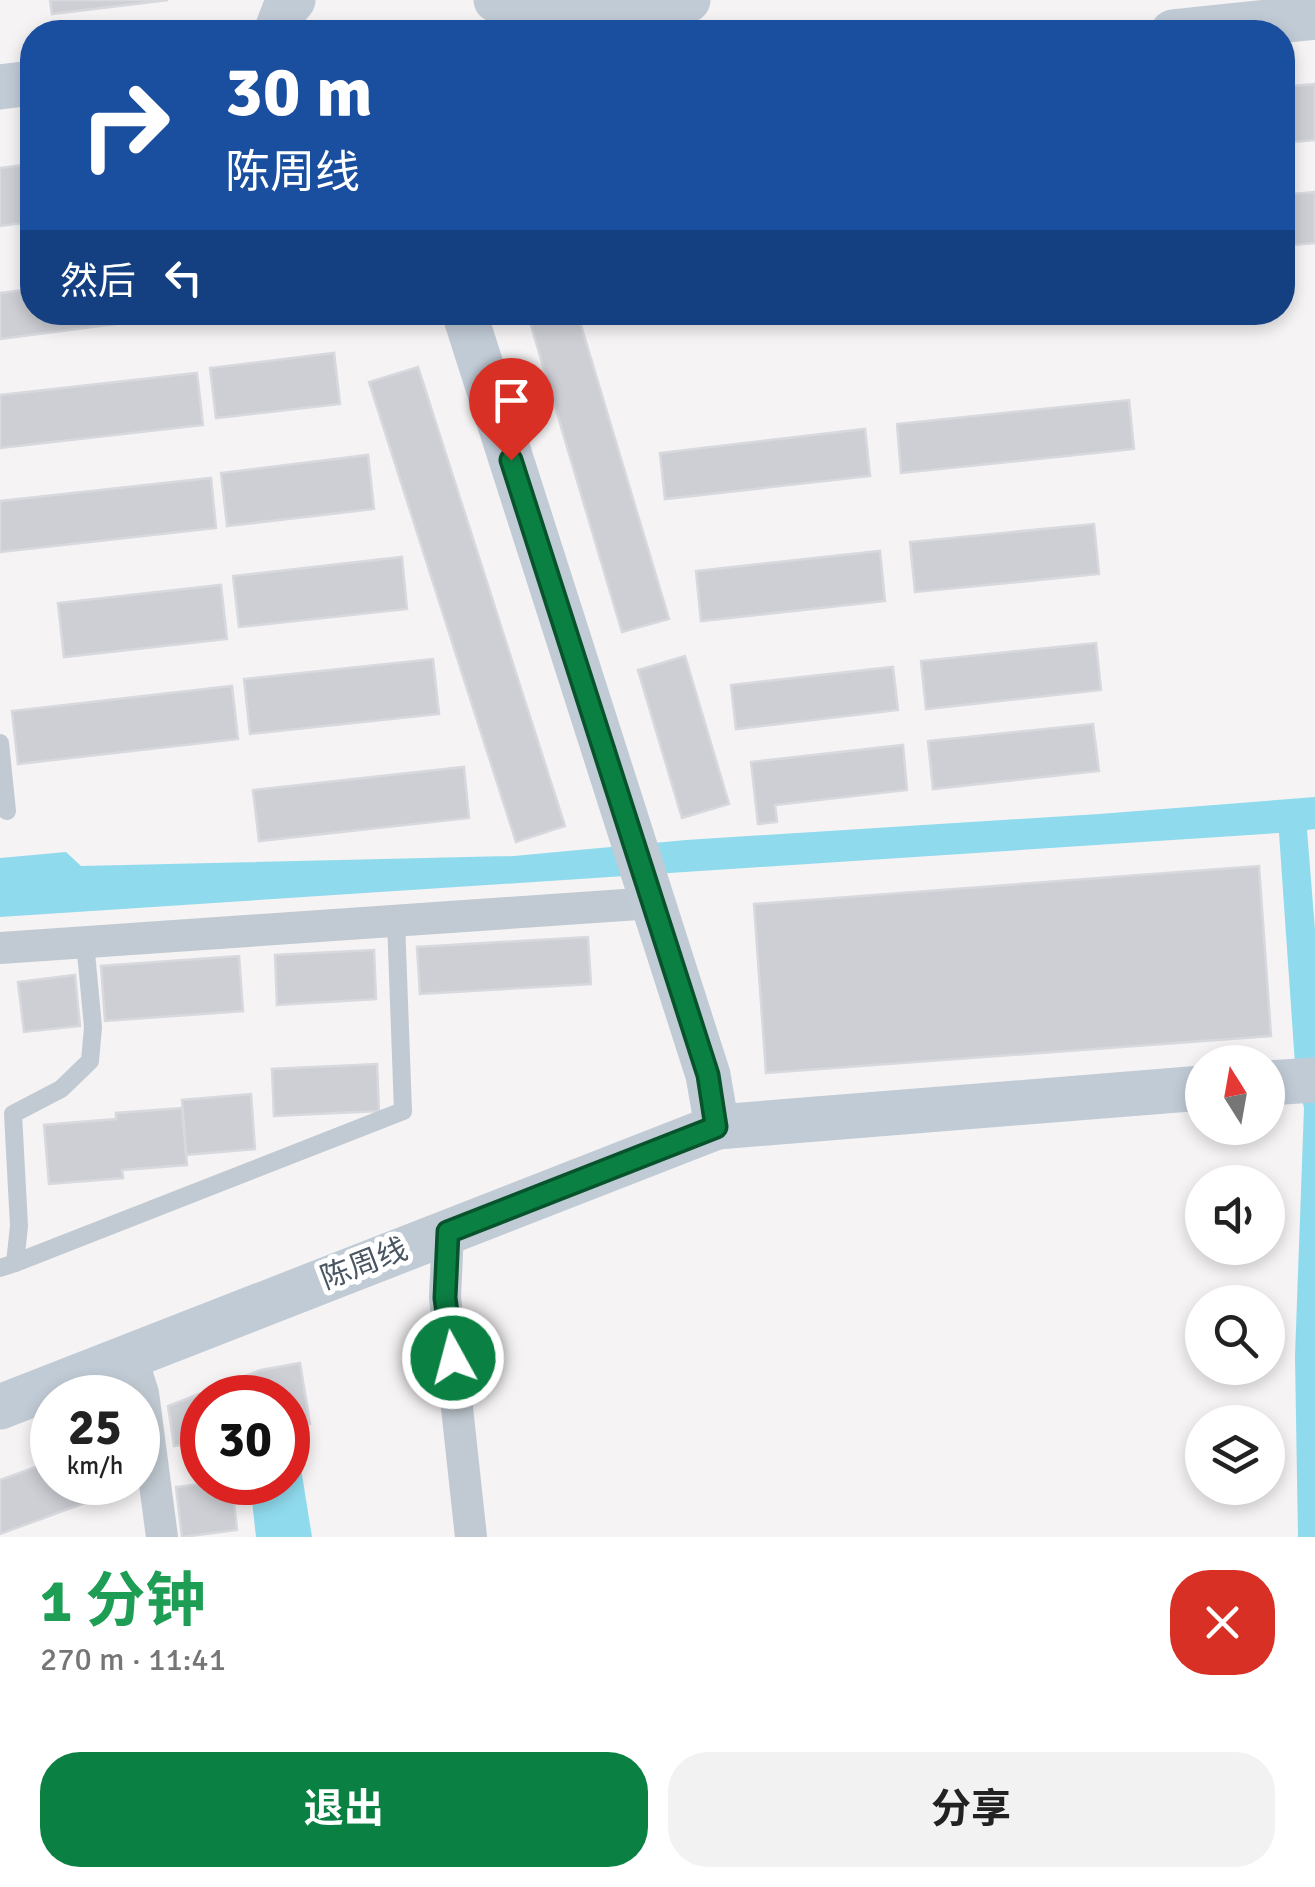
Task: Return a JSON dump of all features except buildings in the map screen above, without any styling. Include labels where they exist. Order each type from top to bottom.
[{"type":"main road","points":[[496,0],[540,12],[688,0]]},
{"type":"main road","points":[[468,325],[708,1075],[716,1127]]},
{"type":"main road","points":[[1285,1083],[1315,1080]]},
{"type":"main road","name":"陈周线","points":[[0,1406],[716,1127],[1185,1089]]},
{"type":"street","points":[[0,948],[654,904]]},
{"type":"street","points":[[448,1232],[445,1298],[472,1537]]},
{"type":"street","points":[[132,1356],[142,1393],[162,1537]]},
{"type":"lane","points":[[0,742],[8,811]]},
{"type":"lane","points":[[8,1266],[403,1111],[396,921]]},
{"type":"lane","points":[[8,1266],[19,1226],[14,1114],[60,1089],[90,1061],[93,1027],[85,942]]},
{"type":"water","points":[[1315,797],[1315,829],[1307,830],[1315,930],[1315,1537],[1298,1537],[1295,1356],[1304,1108],[1295,1064],[1279,833],[0,917],[0,858],[66,852],[81,866],[514,856],[686,840]]},
{"type":"water","points":[[252,1505],[307,1505],[312,1537],[256,1537]]},
{"type":"route","points":[[453,1358],[445,1298],[448,1232],[716,1127],[708,1075],[511,460]]}]
